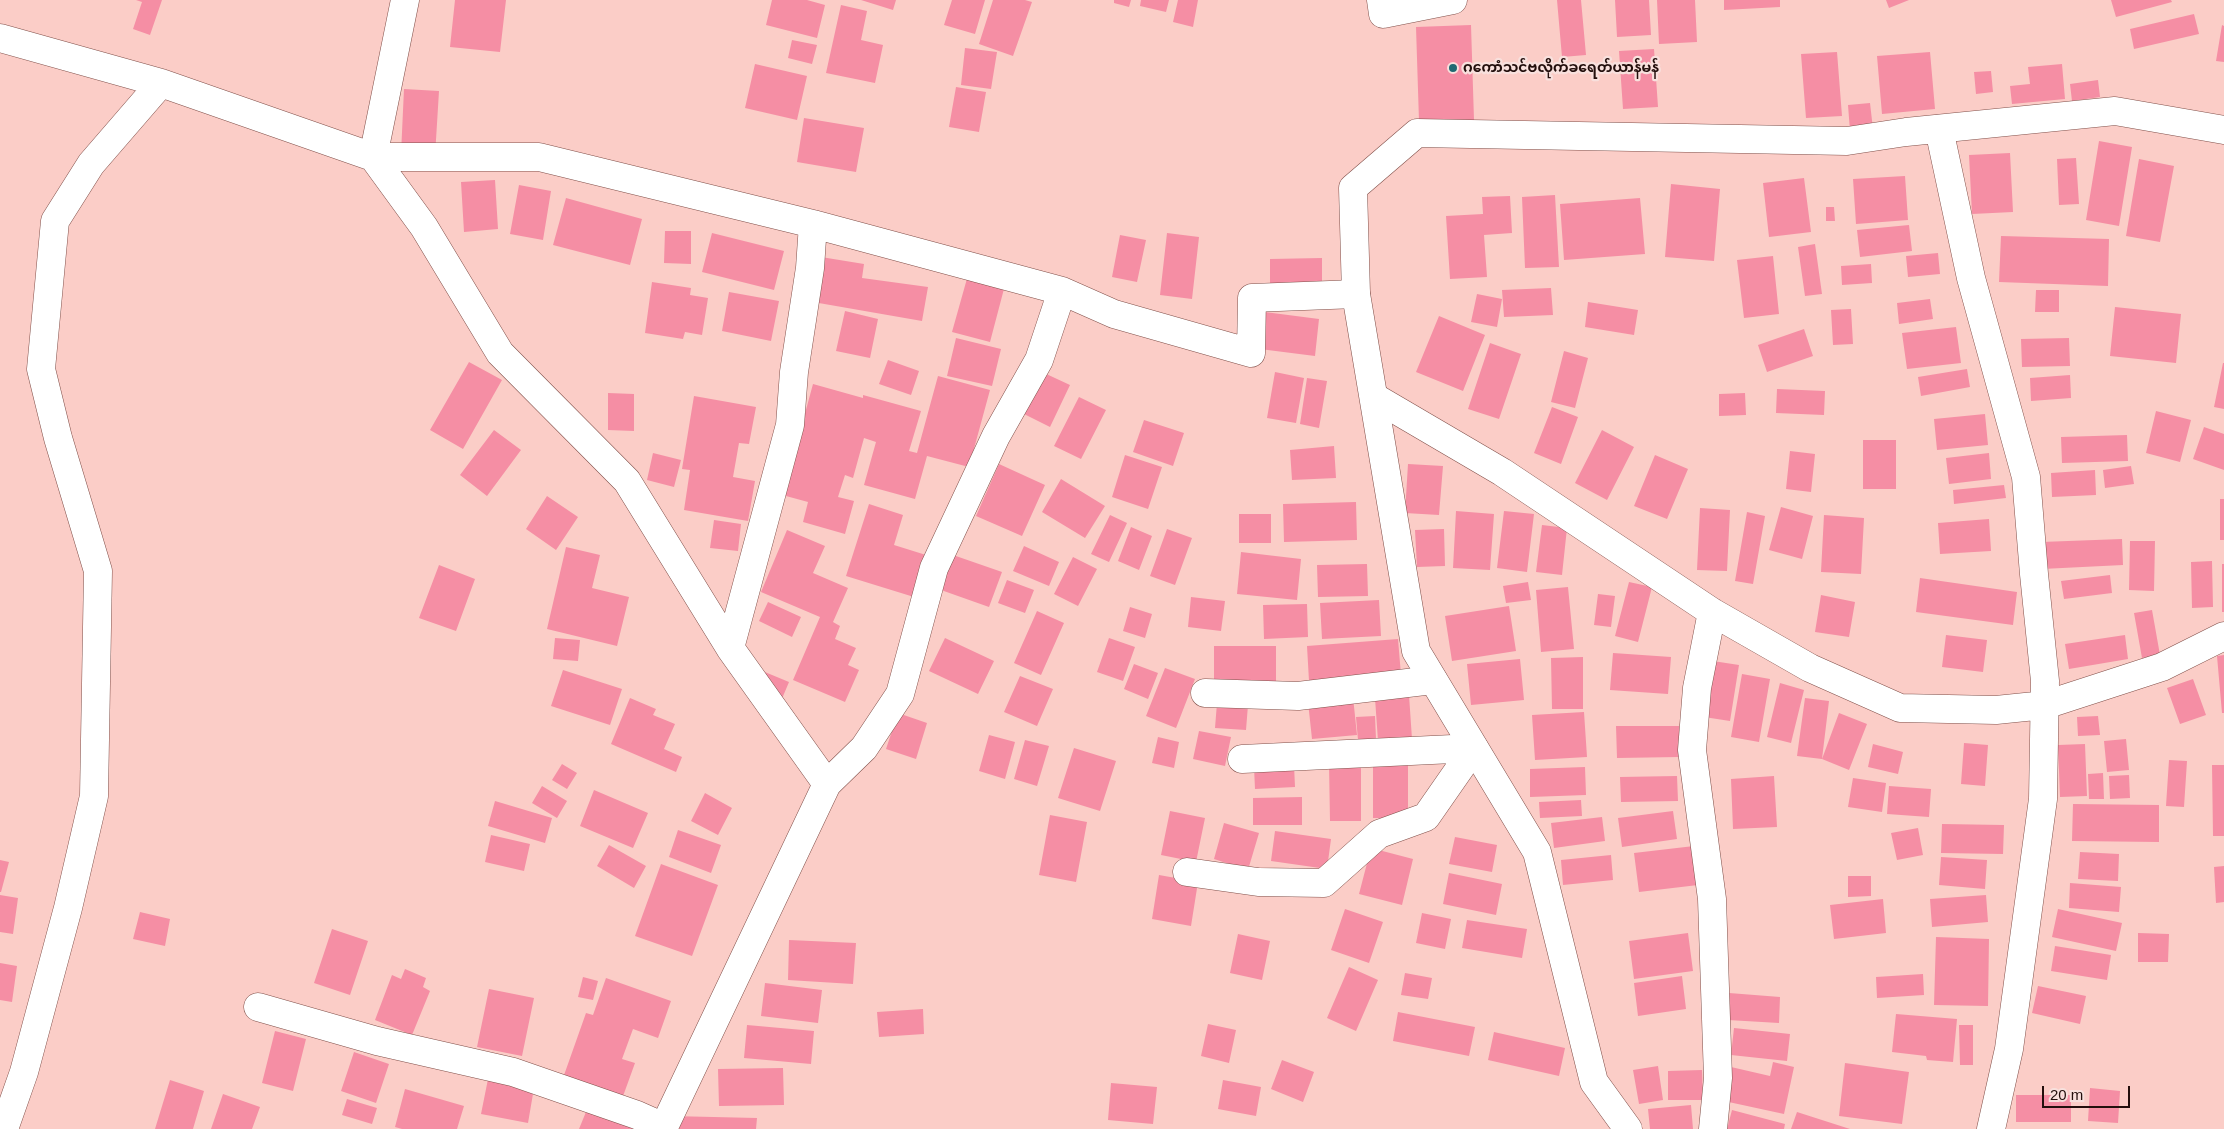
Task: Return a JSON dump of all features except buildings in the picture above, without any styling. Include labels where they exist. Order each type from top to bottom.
[{"type":"street","points":[[405,0],[373,157],[424,227],[500,354],[627,481],[730,648],[827,784]]},
{"type":"street","points":[[1381,0],[1383,14],[1453,0]]},
{"type":"street","points":[[0,38],[161,83],[373,157],[539,157],[812,224],[1062,291],[1114,314],[1251,353],[1252,298],[1356,294]]},
{"type":"street","points":[[4,1129],[24,1072],[68,908],[94,796],[98,571],[58,438],[41,369],[55,221],[91,164],[161,83]]},
{"type":"street","points":[[1628,1129],[1594,1082],[1537,852],[1416,651],[1356,294],[1353,188],[1417,133],[1847,141],[1939,129],[2115,111],[2224,130]]},
{"type":"street","points":[[1939,129],[1971,278],[2026,477],[2034,574],[2046,681],[2044,799],[2009,1049],[1991,1129]]},
{"type":"street","points":[[730,648],[790,424],[794,372],[810,268],[812,224]]},
{"type":"street","points":[[258,1007],[377,1040],[513,1072],[637,1115],[664,1128],[827,784],[864,748],[900,694],[934,568],[996,436],[1039,360],[1062,291]]},
{"type":"street","points":[[1374,397],[1502,472],[1712,612],[1810,668],[1900,708],[1996,710],[2045,705],[2162,667],[2224,636]]},
{"type":"street","points":[[1712,612],[1697,688],[1692,750],[1712,899],[1718,1078],[1713,1129]]},
{"type":"street","points":[[1205,693],[1298,696],[1434,680]]},
{"type":"street","points":[[1242,759],[1474,748]]},
{"type":"street","points":[[1187,872],[1258,882],[1324,883],[1379,834],[1426,817],[1474,748]]},
{"type":"place","name":"ဂကောံသင်ဗလိုက်ခရေတ်ယာန်မန်","points":[[1453,68]]}]
